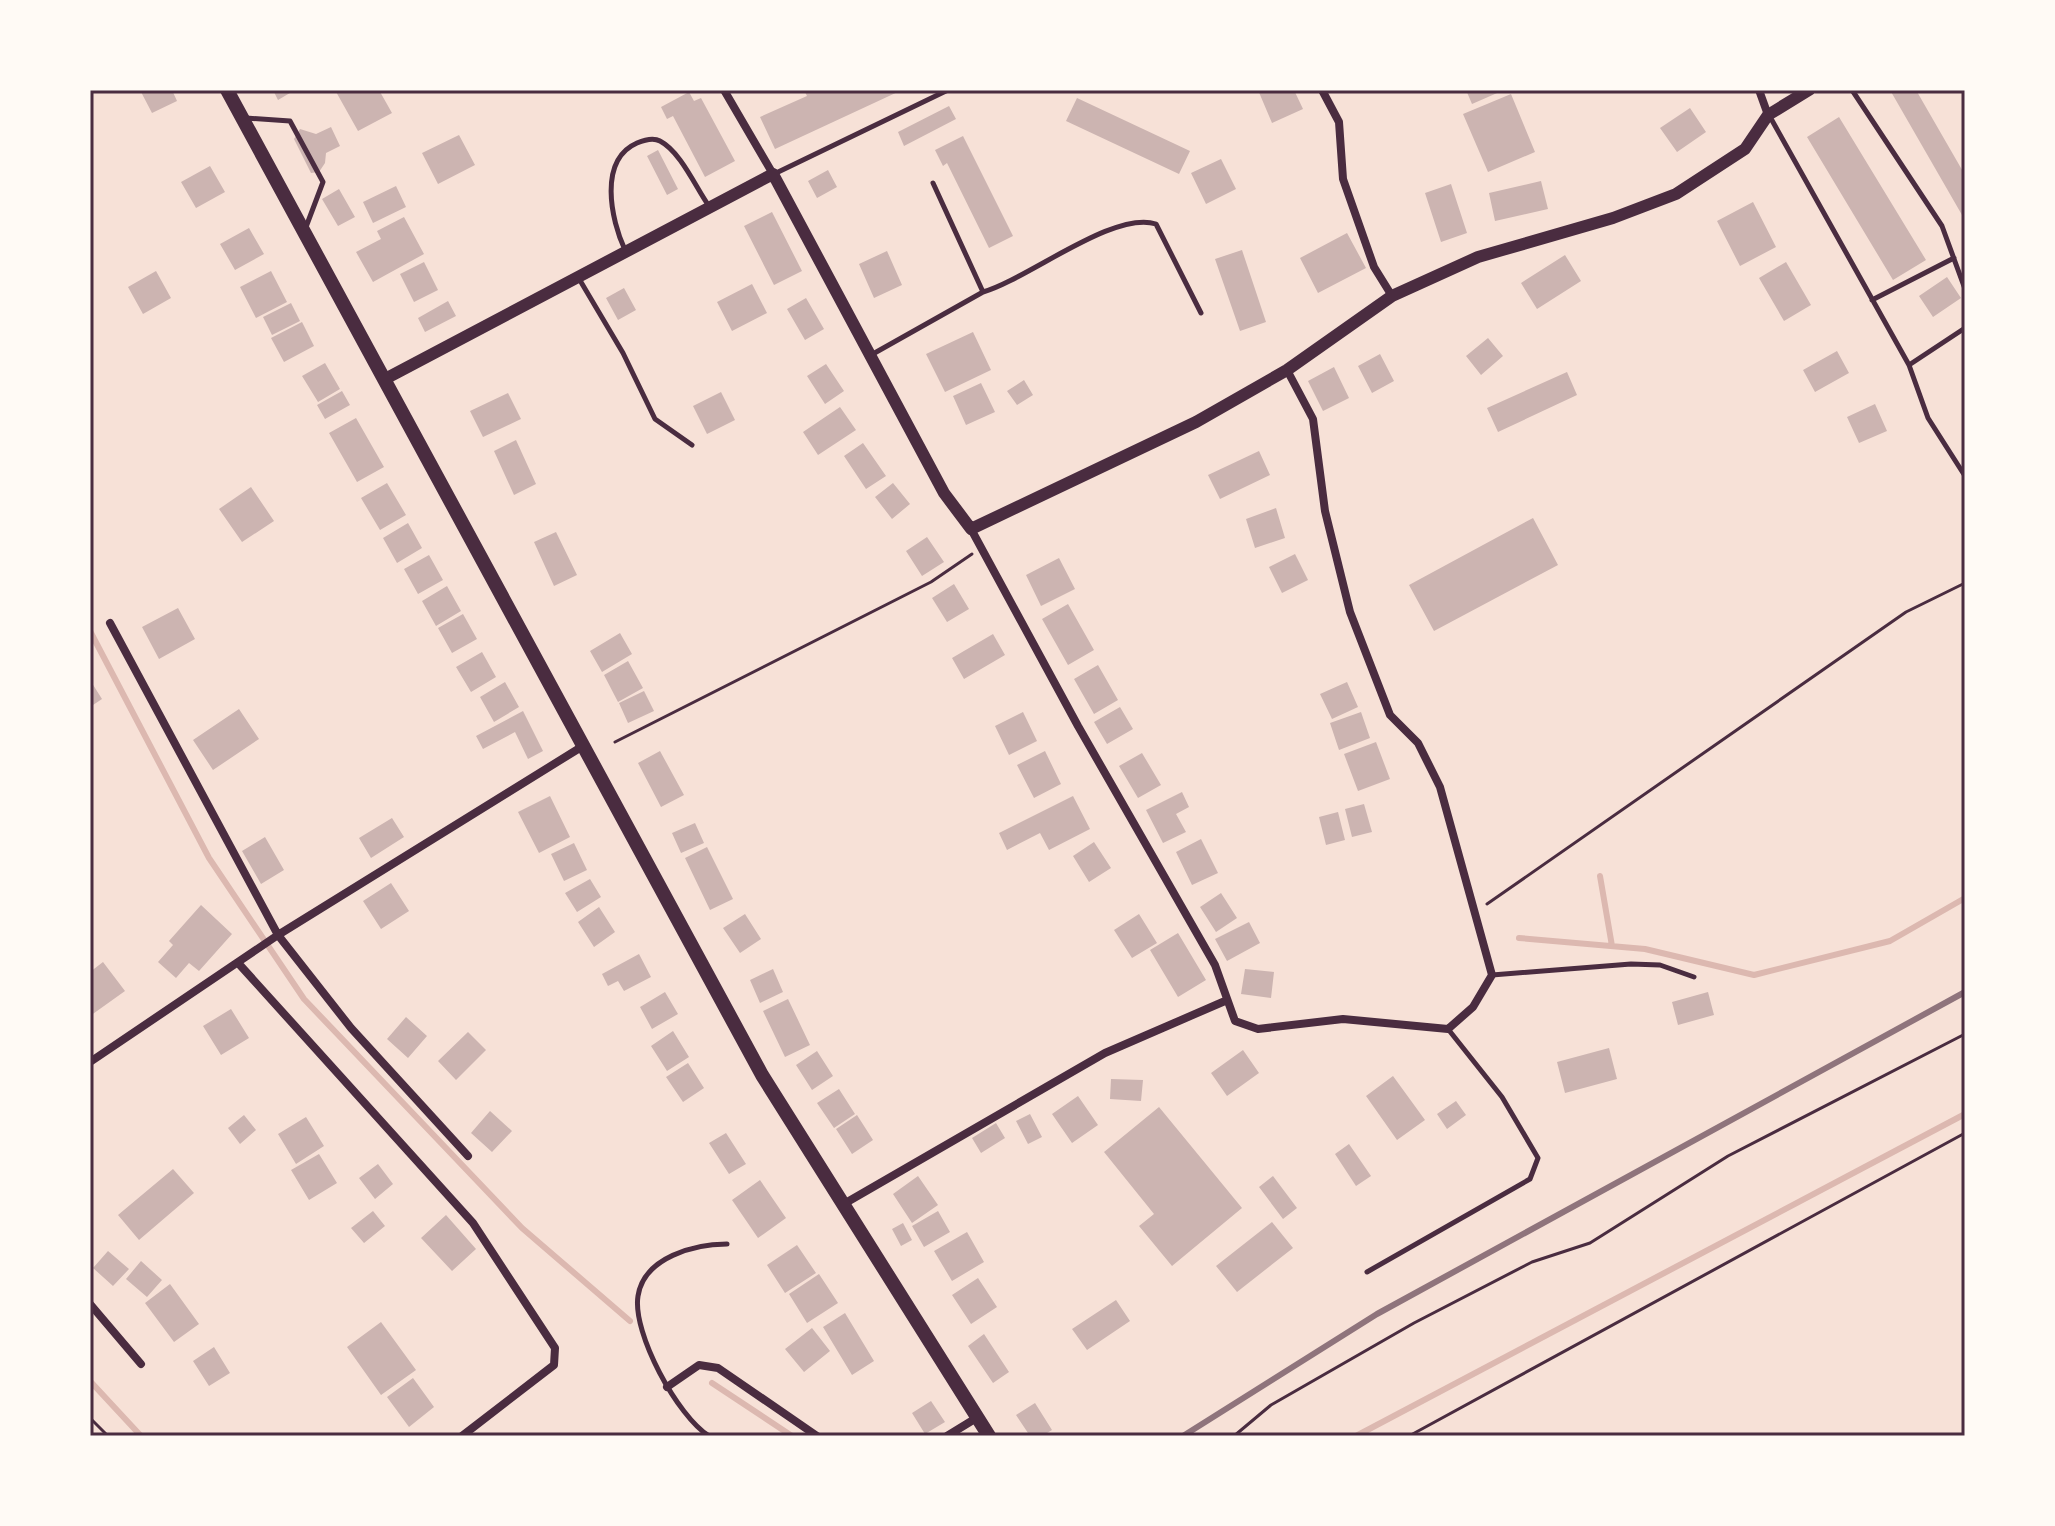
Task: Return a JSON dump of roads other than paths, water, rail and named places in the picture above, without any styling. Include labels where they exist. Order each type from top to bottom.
[{"type":"main road","points":[[227,90],[762,1075],[989,1436]]},
{"type":"street","points":[[724,90],[773,174],[944,493],[971,529],[1078,726],[1215,965],[1225,1001],[1235,1021],[1258,1029],[1343,1019],[1448,1029],[1473,1007],[1492,975],[1477,911],[1440,787],[1418,743],[1390,715],[1350,612],[1325,511],[1313,419],[1287,370]]},
{"type":"street","points":[[1322,90],[1339,122],[1343,179],[1374,267],[1392,296]]},
{"type":"street","points":[[1759,90],[1768,115]]},
{"type":"street","points":[[971,529],[1196,422],[1287,370],[1392,296],[1478,257],[1613,218],[1676,194],[1745,149],[1768,115],[1809,90]]},
{"type":"street","points":[[385,379],[773,174]]},
{"type":"street","points":[[110,623],[276,937],[351,1028],[468,1156]]},
{"type":"street","points":[[90,1062],[276,937],[583,746]]},
{"type":"street","points":[[239,964],[473,1223],[555,1348],[554,1365],[462,1436]]},
{"type":"street","points":[[842,1205],[1105,1053],[1225,1001]]},
{"type":"street","points":[[90,1304],[141,1364]]},
{"type":"street","points":[[667,1387],[699,1365],[718,1368],[817,1436]]},
{"type":"street","points":[[947,1436],[978,1417]]},
{"type":"lane","points":[[773,174],[948,90]]},
{"type":"lane","points":[[1852,90],[1942,226],[1965,289]]},
{"type":"lane","points":[[1768,115],[1909,365],[1928,418],[1965,476]]},
{"type":"lane","points":[[242,118],[290,121],[297,133],[323,182],[305,232]]},
{"type":"lane","points":[[625,251],[611,203],[613,172],[620,156],[632,145],[647,139],[658,140],[670,149],[709,207]]},
{"type":"lane","points":[[933,183],[983,292]]},
{"type":"lane","points":[[870,355],[983,292],[1006,285],[1108,230],[1142,220],[1156,224],[1201,313]]},
{"type":"lane","points":[[1872,300],[1954,258]]},
{"type":"lane","points":[[578,276],[623,353],[655,419],[692,445]]},
{"type":"lane","points":[[1909,365],[1965,328]]},
{"type":"lane","points":[[1492,975],[1631,964],[1660,965],[1694,977]]},
{"type":"lane","points":[[1367,1272],[1530,1179],[1538,1158],[1502,1097],[1448,1029]]},
{"type":"lane","points":[[709,1436],[695,1427],[667,1387],[649,1351],[638,1297],[647,1275],[676,1253],[699,1244],[727,1244]]},
{"type":"waterway","points":[[90,631],[209,858],[304,999],[522,1228],[630,1321]]},
{"type":"waterway","points":[[1600,876],[1612,946]]},
{"type":"waterway","points":[[1519,938],[1645,949],[1754,975],[1890,941],[1965,898]]},
{"type":"waterway","points":[[1356,1436],[1965,1114]]},
{"type":"waterway","points":[[90,1381],[141,1436]]},
{"type":"waterway","points":[[712,1383],[792,1436]]},
{"type":"railway","points":[[1183,1436],[1377,1314],[1965,992]]}]
